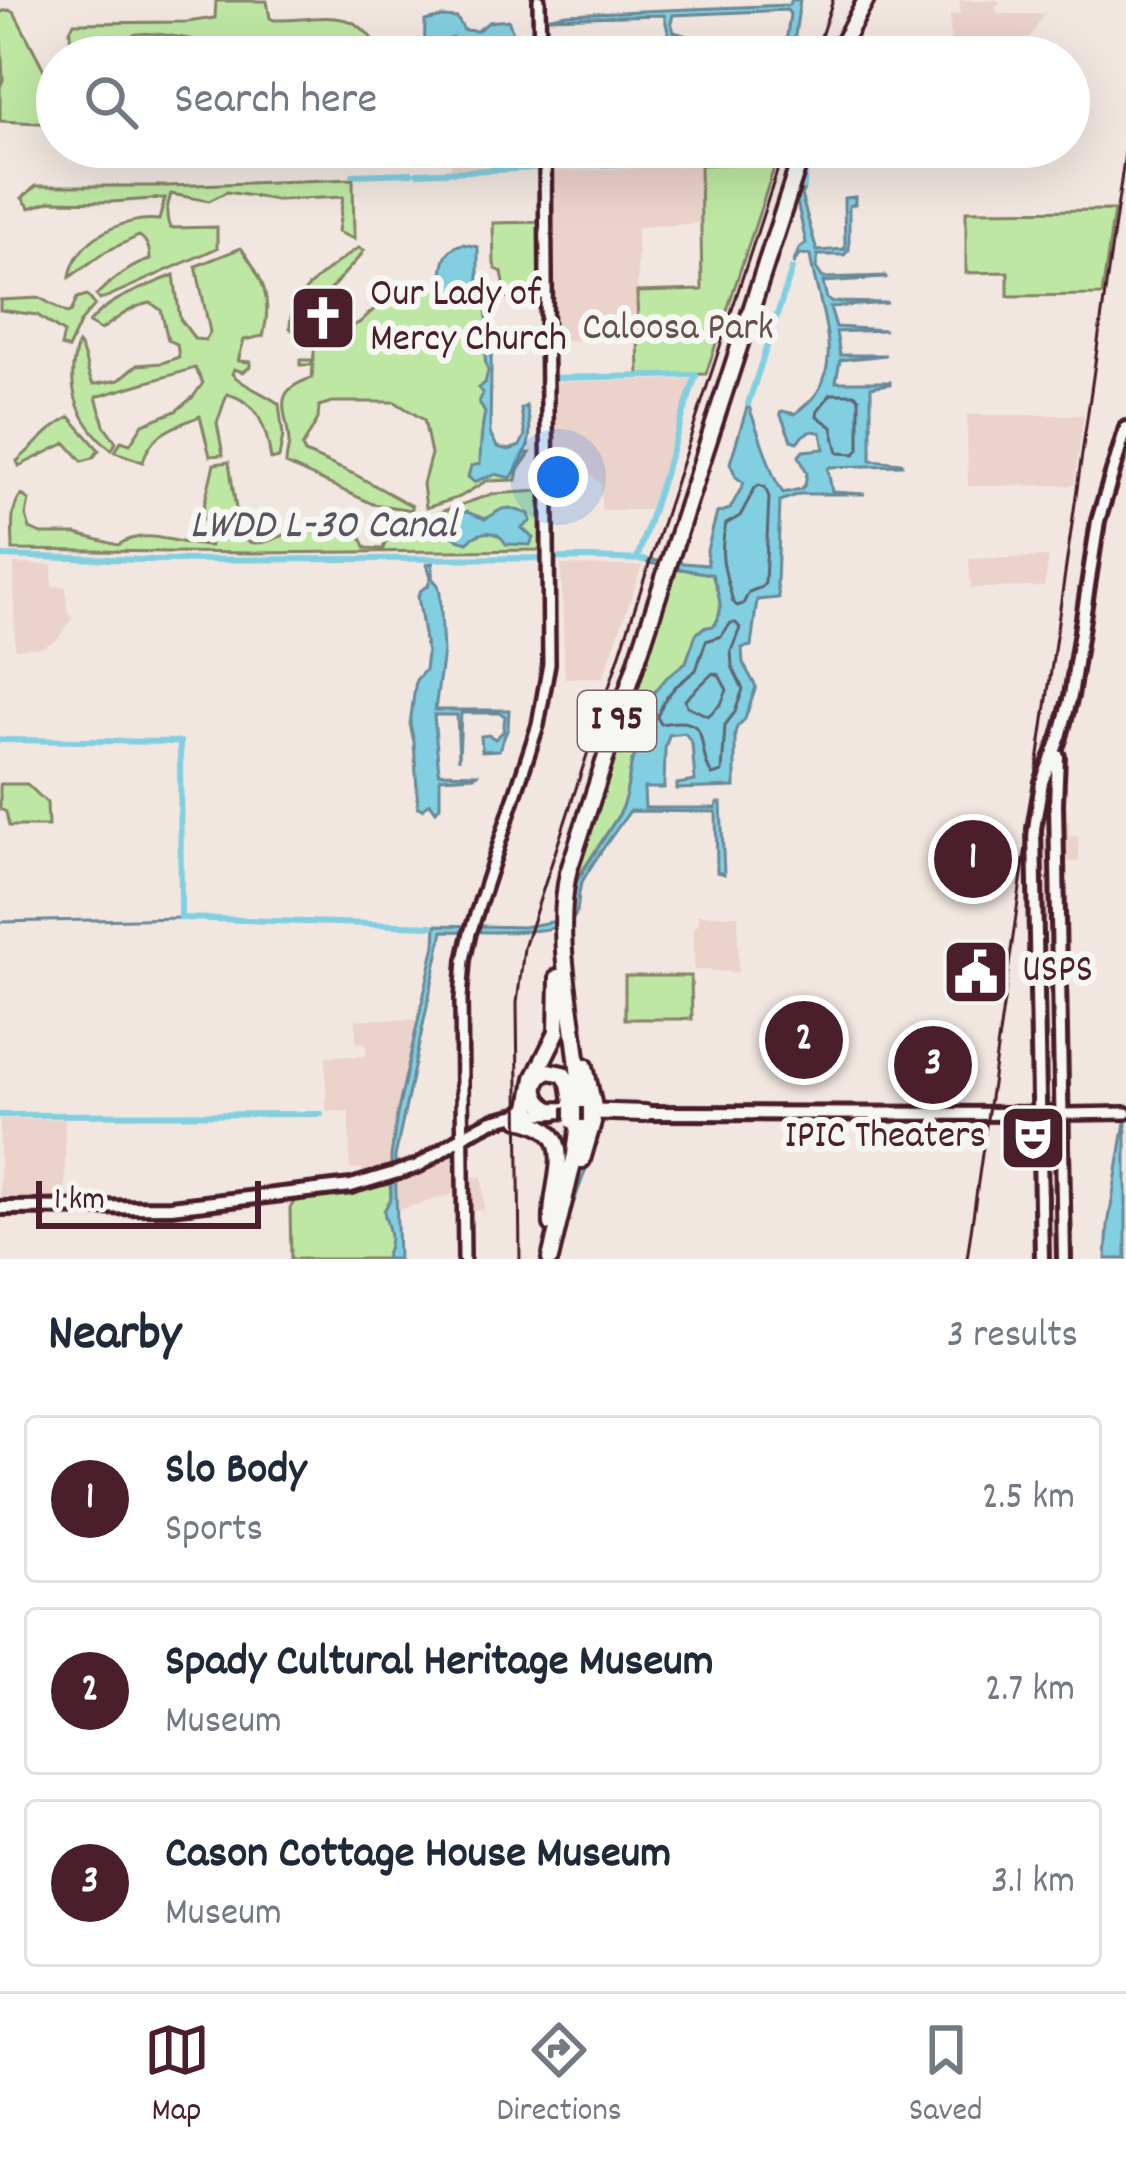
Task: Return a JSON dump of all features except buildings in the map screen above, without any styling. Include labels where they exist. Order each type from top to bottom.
[{"type":"highway","points":[[842,36],[862,0]]},
{"type":"highway","name":"I 95","points":[[547,1259],[568,1156],[590,1115],[561,972],[558,917],[566,869],[793,168]]},
{"type":"highway","points":[[561,972],[591,1094],[590,1115]]},
{"type":"highway","points":[[555,1225],[558,1146],[529,1112],[535,1076],[557,1032],[561,972]]},
{"type":"highway","points":[[590,1115],[600,1107],[591,1094]]},
{"type":"highway","points":[[590,1115],[644,1113]]},
{"type":"main road","points":[[541,0],[542,36]]},
{"type":"main road","points":[[462,1259],[462,978],[470,928],[536,724],[549,664],[544,168]]},
{"type":"main road","points":[[1064,1259],[1052,770],[1072,693],[1095,544],[1126,428]]},
{"type":"main road","points":[[1106,497],[1126,437]]},
{"type":"main road","points":[[1042,1259],[1034,842],[1040,793],[1067,721],[1082,630]]},
{"type":"main road","points":[[0,1210],[162,1208],[322,1192],[392,1177],[488,1127],[529,1112],[1124,1113]]},
{"type":"main road","points":[[590,1115],[833,1115]]},
{"type":"shaded area","points":[[960,0],[999,0],[995,5],[998,14],[1044,14],[1031,36],[951,36],[950,15],[960,14]]},
{"type":"shaded area","points":[[700,168],[701,223],[637,227],[638,338],[552,341],[549,172]]},
{"type":"shaded area","points":[[693,379],[649,510],[601,510],[601,484],[581,464],[550,450],[550,382]]},
{"type":"shaded area","points":[[967,415],[1084,415],[1074,485],[968,486]]},
{"type":"shaded area","points":[[1049,557],[1044,587],[971,588],[969,559]]},
{"type":"shaded area","points":[[14,564],[52,565],[52,586],[66,587],[67,612],[73,617],[58,639],[43,647],[15,649]]},
{"type":"shaded area","points":[[561,565],[642,566],[603,677],[565,678]]},
{"type":"shaded area","points":[[1058,821],[1069,821],[1069,836],[1078,836],[1079,862],[1055,862],[1057,921],[1037,922],[1035,840],[1058,839]]},
{"type":"shaded area","points":[[698,915],[738,915],[738,972],[694,970]]},
{"type":"shaded area","points":[[356,1019],[418,1020],[389,1174],[364,1181],[362,1168],[350,1169],[349,1112],[326,1111],[326,1056],[366,1056],[367,1043],[356,1042]]},
{"type":"shaded area","points":[[0,1119],[65,1119],[65,1205],[0,1202]]},
{"type":"shaded area","points":[[453,1151],[457,1176],[482,1177],[484,1210],[465,1211],[463,1191],[398,1210],[398,1180]]},
{"type":"green space","points":[[216,1],[267,1],[274,20],[338,18],[369,36],[70,36],[74,23],[215,18]]},
{"type":"green space","points":[[0,12],[14,12],[36,54],[36,123],[0,121]]},
{"type":"green space","name":"Caloosa Park","points":[[700,168],[774,168],[706,374],[639,375],[637,292],[702,290]]},
{"type":"green space","points":[[353,179],[354,239],[338,232],[343,197],[277,200],[227,192],[209,201],[171,194],[170,228],[217,227],[217,248],[100,300],[96,295],[114,279],[150,260],[148,246],[139,236],[105,252],[70,277],[81,252],[117,226],[159,220],[165,198],[51,201],[30,208],[22,198],[36,186]]},
{"type":"green space","points":[[1114,210],[1102,295],[1008,296],[1008,272],[966,273],[966,211]]},
{"type":"green space","points":[[538,222],[541,292],[521,292],[511,300],[500,293],[504,283],[494,264],[493,223]]},
{"type":"green space","points":[[241,248],[260,279],[267,310],[263,336],[244,340],[238,361],[250,362],[250,367],[243,372],[234,369],[232,374],[279,404],[283,435],[279,458],[271,460],[264,428],[254,410],[227,394],[217,423],[223,455],[210,456],[200,416],[158,438],[143,462],[115,452],[121,441],[130,444],[143,424],[176,411],[203,383],[195,368],[96,397],[104,425],[116,442],[112,450],[90,428],[77,403],[73,374],[78,344],[96,384],[119,380],[137,365],[179,357],[177,344],[168,340],[161,310],[151,303],[101,330],[89,323],[117,300],[174,275],[180,319],[195,339],[205,340],[210,332],[196,266]]},
{"type":"green space","points":[[358,248],[364,250],[361,255],[319,302],[303,330],[295,332],[290,328],[292,315],[304,292]]},
{"type":"green space","points":[[449,282],[472,294],[490,313],[489,448],[498,454],[530,453],[516,480],[486,481],[460,497],[426,508],[423,484],[431,454],[424,420],[395,402],[319,406],[318,419],[302,447],[305,453],[354,474],[412,510],[373,504],[286,464],[285,397],[312,378],[313,365],[300,365],[300,360],[313,364],[315,342],[359,323],[391,294]]},
{"type":"green space","points":[[87,295],[95,305],[68,349],[61,346],[64,333],[37,315],[0,310],[0,300],[40,298],[67,313],[77,298]]},
{"type":"green space","points":[[70,417],[99,450],[93,458],[82,461],[66,443],[19,466],[17,461]]},
{"type":"green space","points":[[229,462],[244,540],[250,542],[316,532],[356,535],[366,548],[383,549],[393,519],[426,517],[492,494],[540,491],[540,550],[13,550],[13,513],[22,495],[29,500],[30,529],[41,534],[76,534],[118,545],[152,537],[210,546],[203,510],[214,464]]},
{"type":"green space","points":[[674,568],[712,574],[720,613],[714,626],[703,628],[686,663],[642,727],[642,743],[632,761],[620,813],[581,873],[574,870]]},
{"type":"green space","points":[[0,784],[27,784],[47,803],[48,826],[9,826],[6,812],[0,809]]},
{"type":"green space","points":[[625,976],[691,976],[692,1019],[625,1019]]},
{"type":"green space","points":[[390,1184],[385,1217],[391,1238],[385,1259],[291,1259],[290,1208],[296,1199]]},
{"type":"water","points":[[800,0],[795,36],[787,36],[787,10],[673,15],[674,32],[688,36],[669,36],[664,15],[546,18],[566,14],[789,5]]},
{"type":"water","points":[[457,18],[464,30],[477,31],[489,22],[508,20],[515,36],[425,36],[425,21]]},
{"type":"water","points":[[803,186],[801,195],[817,251],[845,249],[844,198],[855,197],[855,204],[849,206],[849,250],[844,255],[818,255],[816,268],[823,278],[886,278],[823,282],[831,302],[888,303],[830,307],[836,327],[886,330],[836,332],[840,355],[886,355],[840,360],[836,382],[890,382],[871,387],[871,460],[902,465],[830,467],[832,492],[865,494],[799,494],[780,501],[779,598],[757,600],[751,646],[742,648],[743,663],[756,687],[735,733],[735,787],[677,789],[677,784],[695,781],[692,743],[685,733],[669,735],[664,788],[644,788],[645,808],[716,808],[721,803],[724,874],[717,872],[716,812],[630,811],[587,873],[575,915],[565,925],[533,931],[443,931],[395,1157],[398,1259],[385,1259],[390,1238],[384,1211],[391,1198],[397,1115],[436,925],[523,927],[568,919],[577,881],[620,813],[653,694],[686,662],[696,634],[714,626],[720,613],[712,574],[645,560],[708,565],[717,513],[730,509],[744,483],[730,463],[748,404],[783,493],[805,485],[807,473],[799,456],[803,451],[824,449],[821,433],[791,440],[780,413],[795,414],[812,399],[828,362],[826,326],[810,255],[800,254],[793,264],[806,243],[796,197]]},
{"type":"water","points":[[463,244],[478,247],[478,293],[492,310],[490,433],[497,447],[520,446],[525,435],[521,409],[526,406],[529,417],[528,444],[511,478],[495,474],[474,482],[468,477],[471,466],[480,464],[485,413],[478,388],[488,371],[489,332],[480,301],[441,283],[448,253]]},
{"type":"water","points":[[510,508],[529,514],[531,521],[522,528],[533,538],[530,545],[506,544],[488,533],[467,542],[446,531],[452,513],[467,512],[485,519]]},
{"type":"water","points":[[433,563],[432,578],[440,593],[443,652],[435,710],[509,710],[499,750],[482,751],[481,736],[495,739],[503,732],[505,716],[461,713],[459,760],[457,715],[434,715],[439,773],[477,774],[440,778],[436,811],[430,803],[418,807],[410,724],[416,680],[425,670],[427,654],[418,596],[431,577],[427,564]]},
{"type":"water","points":[[1126,1116],[1126,1259],[1106,1259],[1108,1225]]},
{"type":"waterway","points":[[417,173],[540,168]]},
{"type":"waterway","points":[[803,168],[804,187]]},
{"type":"waterway","points":[[353,175],[411,173]]},
{"type":"waterway","points":[[748,404],[792,269]]},
{"type":"waterway","points":[[551,378],[696,375],[637,559]]},
{"type":"waterway","name":"LWDD L-30 Canal","points":[[0,556],[645,560]]},
{"type":"waterway","points":[[0,740],[180,742],[181,918],[432,926]]},
{"type":"waterway","points":[[0,922],[181,918]]},
{"type":"waterway","points":[[0,1115],[321,1114]]},
{"type":"waterway","points":[[564,1230],[589,1160]]},
{"type":"railway","points":[[821,36],[833,0]]},
{"type":"railway","points":[[967,1259],[1126,146]]},
{"type":"railway","points":[[520,1259],[517,1003],[524,948],[778,168]]},
{"type":"place","name":"Our Lady of Mercy Church","points":[[323,318]]},
{"type":"place","name":"Slo Body","points":[[973,859]]},
{"type":"place","name":"USPS","points":[[976,972]]},
{"type":"place","name":"Spady Cultural Heritage Museum","points":[[804,1040]]},
{"type":"place","name":"Cason Cottage House Museum","points":[[933,1065]]},
{"type":"place","name":"IPIC Theaters","points":[[1033,1138]]}]
